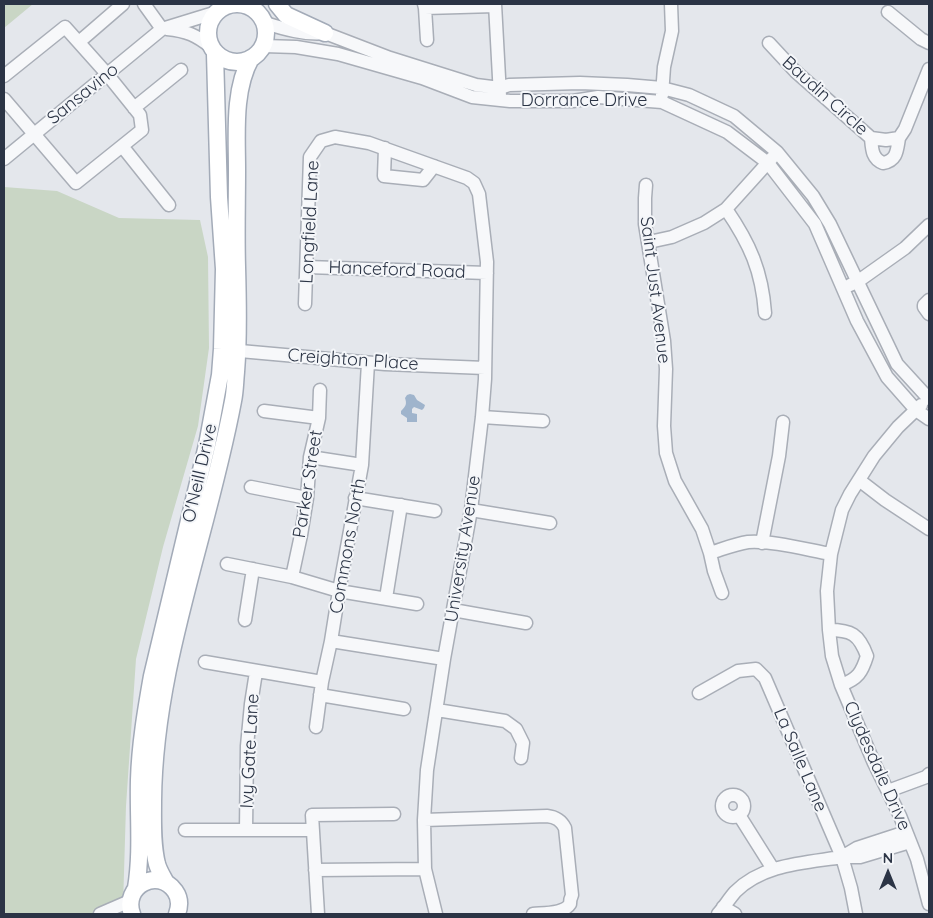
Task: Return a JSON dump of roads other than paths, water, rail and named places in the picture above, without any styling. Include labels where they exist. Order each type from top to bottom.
[{"type":"main road","points":[[220,8],[241,4],[255,7],[264,19],[267,28],[264,46]]},
{"type":"main road","points":[[277,4],[286,15],[325,33]]},
{"type":"main road","name":"O'Neill Drive","points":[[177,914],[179,904],[177,895],[173,888],[166,883],[157,866],[154,850],[153,769],[165,682],[234,399],[220,226],[213,50],[207,30],[209,20],[220,8]]},
{"type":"main road","name":"O'Neill Drive","points":[[133,901],[139,869],[139,778],[146,709],[219,384],[230,350],[238,97],[246,68],[251,58],[264,46]]},
{"type":"main road","points":[[213,50],[224,59],[242,61],[251,58]]},
{"type":"main road","points":[[133,901],[143,883],[150,880],[158,880],[166,883]]},
{"type":"street","points":[[79,42],[123,4]]},
{"type":"street","points":[[144,4],[162,29]]},
{"type":"street","points":[[662,102],[664,67],[672,31],[671,4]]},
{"type":"street","points":[[426,40],[424,5],[495,5],[500,94]]},
{"type":"street","points":[[162,29],[220,8]]},
{"type":"street","points":[[888,12],[921,39],[929,43]]},
{"type":"street","name":"Dorrance Drive","points":[[265,23],[298,32],[325,33],[390,58],[500,94]]},
{"type":"street","points":[[4,76],[65,27],[140,115],[142,130],[76,183],[4,99]]},
{"type":"street","points":[[162,29],[180,30],[198,37],[213,50]]},
{"type":"street","name":"Sansavino","points":[[4,159],[162,29]]},
{"type":"street","name":"Baudin Circle","points":[[769,43],[795,71],[871,138],[886,140],[899,138]]},
{"type":"street","name":"Dorrance Drive","points":[[264,46],[296,47],[338,54],[422,78],[472,97],[500,94],[573,101],[598,97],[662,102],[727,132],[768,163],[815,224],[857,321],[887,377],[916,410],[929,419]]},
{"type":"street","points":[[871,138],[873,154],[876,159],[883,163],[890,162],[895,155],[899,138],[905,129],[929,69]]},
{"type":"street","points":[[134,108],[181,70]]},
{"type":"street","name":"Dorrance Drive","points":[[500,94],[509,85],[627,84],[662,88],[689,95],[734,116],[777,152],[813,196],[830,224],[897,364],[929,398]]},
{"type":"street","name":"Longfield Lane","points":[[306,304],[310,157],[321,141],[335,137],[368,142],[385,148]]},
{"type":"street","points":[[122,146],[169,205]]},
{"type":"street","points":[[385,148],[434,166],[423,180],[384,176],[385,148]]},
{"type":"street","points":[[648,242],[672,237],[704,223],[726,209],[777,152]]},
{"type":"street","name":"University Avenue","points":[[434,166],[467,178],[474,183],[479,194],[488,273],[482,417],[471,510],[444,659],[428,770],[424,820],[425,869],[436,914]]},
{"type":"street","name":"Saint Just Avenue","points":[[646,184],[645,224],[664,341],[666,369],[664,426],[666,453],[675,482],[702,529],[722,593]]},
{"type":"street","points":[[726,209],[750,248],[764,292],[765,313]]},
{"type":"street","points":[[843,288],[857,282],[905,248],[929,225]]},
{"type":"street","name":"Hanceford Road","points":[[306,267],[488,273]]},
{"type":"street","points":[[929,300],[924,308],[929,314]]},
{"type":"street","name":"Creighton Place","points":[[230,350],[368,363],[485,368]]},
{"type":"street","name":"Commons North","points":[[316,727],[322,682],[362,465],[368,363]]},
{"type":"street","name":"Parker Street","points":[[292,577],[307,498],[310,457],[319,418],[320,390]]},
{"type":"street","name":"Clydesdale Drive","points":[[929,398],[884,443],[859,480],[842,510],[831,554],[827,591],[832,656],[841,685],[900,816],[928,888],[929,904]]},
{"type":"street","points":[[264,411],[319,418]]},
{"type":"street","points":[[482,417],[543,421]]},
{"type":"street","points":[[762,543],[779,456],[783,422]]},
{"type":"street","points":[[310,457],[362,465]]},
{"type":"street","points":[[859,480],[929,529]]},
{"type":"street","points":[[251,487],[307,498]]},
{"type":"street","points":[[355,498],[435,512]]},
{"type":"street","points":[[386,598],[401,505]]},
{"type":"street","points":[[471,510],[550,523]]},
{"type":"street","points":[[710,553],[750,542],[774,543],[831,554]]},
{"type":"street","points":[[227,564],[292,577],[339,591],[417,604]]},
{"type":"street","points":[[245,620],[253,570]]},
{"type":"street","points":[[453,610],[526,623]]},
{"type":"street","name":"Clydesdale Drive","points":[[829,630],[844,630],[855,635],[863,644],[867,656],[858,676],[852,681],[841,685]]},
{"type":"street","points":[[331,641],[444,659]]},
{"type":"street","points":[[205,662],[322,682]]},
{"type":"street","name":"La Salle Lane","points":[[700,693],[738,671],[756,669],[765,678],[842,857],[852,888],[856,914]]},
{"type":"street","name":"Ivy Gate Lane","points":[[246,830],[247,746],[256,672]]},
{"type":"street","points":[[320,695],[404,709]]},
{"type":"street","points":[[436,710],[505,721],[516,729],[523,742],[521,758]]},
{"type":"street","points":[[888,792],[926,777],[929,774]]},
{"type":"street","points":[[318,914],[312,816],[394,814]]},
{"type":"street","points":[[739,814],[773,869]]},
{"type":"street","points":[[424,820],[547,816],[557,818],[562,822],[565,828],[572,895],[570,903],[559,911],[532,914]]},
{"type":"street","points":[[185,830],[313,830]]},
{"type":"street","points":[[735,914],[721,911],[734,893],[746,883],[773,869],[842,857],[857,848],[908,837]]},
{"type":"street","points":[[315,870],[425,869]]},
{"type":"street","points":[[100,914],[133,901]]},
{"type":"water","points":[[410,394],[414,395],[417,400],[425,405],[422,410],[414,407],[412,409],[412,413],[417,414],[417,422],[407,422],[407,418],[401,414],[406,405],[405,398]]}]
